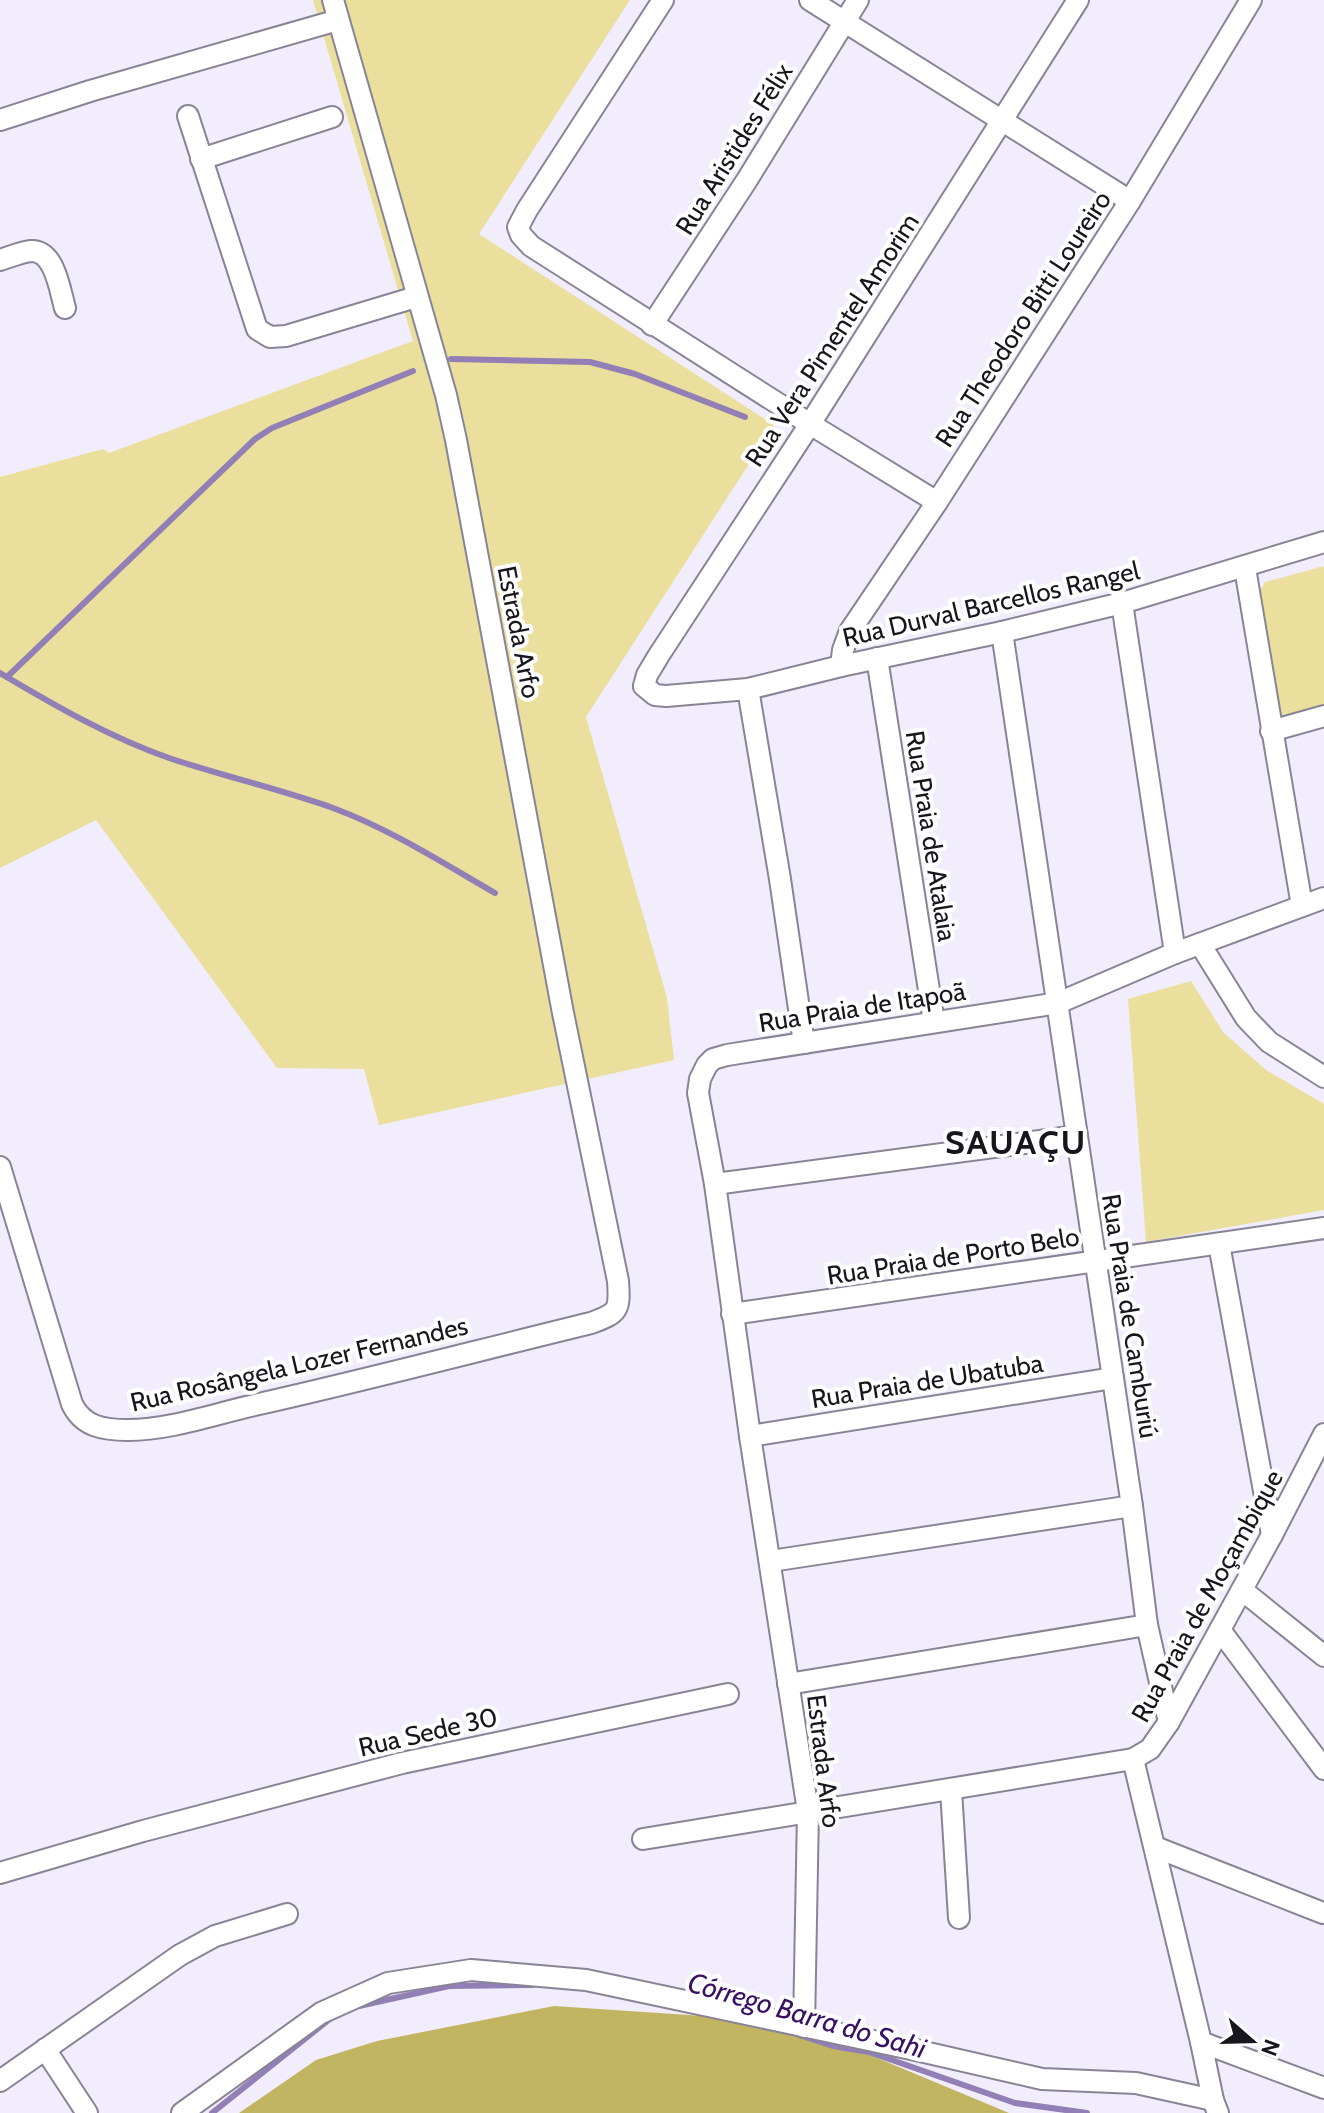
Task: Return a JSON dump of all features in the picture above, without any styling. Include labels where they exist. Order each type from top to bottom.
[{"type":"street","points":[[663,0],[527,210],[518,227],[524,240],[652,325],[937,502]]},
{"type":"street","points":[[810,0],[1130,201]]},
{"type":"street","name":"Rua Aristides Félix","points":[[652,325],[747,180],[858,0]]},
{"type":"street","name":"Rua Vera Pimentel Amorim","points":[[666,696],[647,690],[644,686],[647,675],[1078,0]]},
{"type":"street","name":"Rua Theodoro Bitti Loureiro","points":[[841,666],[850,631],[937,502],[1130,201],[1251,0]]},
{"type":"street","points":[[0,120],[335,10]]},
{"type":"street","name":"Estrada Arfo","points":[[335,10],[446,395],[563,1013],[618,1281]]},
{"type":"street","points":[[188,116],[257,329],[270,337],[286,336],[416,297]]},
{"type":"street","points":[[201,159],[332,117]]},
{"type":"street","points":[[0,260],[31,251],[43,254],[58,281],[65,308]]},
{"type":"street","name":"Rua Durval Barcellos Rangel","points":[[666,696],[748,689],[1002,632],[1122,603],[1324,542]]},
{"type":"street","points":[[1245,568],[1302,906]]},
{"type":"street","points":[[1122,603],[1175,953]]},
{"type":"street","name":"Rua Praia de Camburiú","points":[[1002,632],[1147,1625],[1169,1722]]},
{"type":"street","name":"Rua Praia de Atalaia","points":[[877,658],[934,1022]]},
{"type":"street","points":[[748,689],[804,1043]]},
{"type":"street","points":[[1271,731],[1324,716]]},
{"type":"street","name":"Rua Praia de Itapoã","points":[[698,1093],[703,1072],[713,1059],[1058,1003],[1175,953],[1324,898]]},
{"type":"street","points":[[1200,944],[1246,1018],[1269,1042],[1324,1077]]},
{"type":"street","name":"Estrada Arfo","points":[[698,1093],[715,1184],[808,1811],[804,2027]]},
{"type":"street","points":[[715,1184],[1077,1136]]},
{"type":"street","name":"Rua Rosângela Lozer Fernandes","points":[[0,1167],[4,1197],[72,1404],[78,1417],[92,1426],[131,1430],[166,1425],[591,1323],[609,1317],[617,1310],[620,1303],[618,1281]]},
{"type":"street","name":"Rua Praia de Porto Belo","points":[[732,1314],[1324,1228]]},
{"type":"street","points":[[1219,1244],[1272,1535]]},
{"type":"street","name":"Rua Praia de Ubatuba","points":[[750,1436],[1113,1378]]},
{"type":"street","name":"Rua Praia de Moçambique","points":[[643,1839],[1133,1759],[1150,1749],[1169,1722],[1220,1630],[1324,1434]]},
{"type":"street","points":[[771,1561],[1132,1506]]},
{"type":"street","points":[[1242,1590],[1324,1656]]},
{"type":"street","points":[[788,1684],[1147,1625]]},
{"type":"street","points":[[1220,1630],[1324,1769]]},
{"type":"street","name":"Rua Sede 30","points":[[0,1873],[143,1831],[402,1763],[728,1694]]},
{"type":"street","points":[[182,2113],[321,2013],[388,1983],[471,1970],[586,1980],[1042,2079],[1136,2083],[1216,2106],[1133,1759]]},
{"type":"street","points":[[951,1790],[959,1918]]},
{"type":"street","points":[[1155,1847],[1323,1913]]},
{"type":"street","points":[[0,2081],[180,1955],[215,1936],[287,1914]]},
{"type":"street","points":[[1201,2042],[1324,2088]]},
{"type":"street","points":[[45,2049],[87,2113]]},
{"type":"shaded area","points":[[313,0],[630,0],[479,234],[774,425],[586,717],[667,998],[674,1060],[379,1125],[364,1069],[277,1068],[96,820],[0,868],[0,477],[103,449],[109,453],[413,341]]},
{"type":"shaded area","points":[[1324,566],[1324,711],[1280,722],[1257,597],[1265,582]]},
{"type":"shaded area","points":[[1191,981],[1223,1032],[1266,1070],[1324,1104],[1324,1210],[1146,1242],[1128,999]]},
{"type":"shaded area","points":[[554,2006],[807,2023],[808,2029],[1009,2113],[239,2113],[316,2060],[377,2041]]},
{"type":"waterway","points":[[451,359],[590,362],[635,374],[745,417]]},
{"type":"waterway","points":[[7,677],[255,439],[272,428],[413,371]]},
{"type":"waterway","points":[[0,673],[82,720],[147,750],[354,816],[416,847],[495,893]]},
{"type":"waterway","name":"Córrego Barra do Sahi","points":[[359,2006],[449,1986],[533,1985]]},
{"type":"waterway","name":"Córrego Barra do Sahi","points":[[212,2113],[331,2018]]},
{"type":"waterway","name":"Córrego Barra do Sahi","points":[[799,2035],[833,2046],[869,2052],[1015,2103],[1087,2113]]},
{"type":"district","name":"SAUAÇU","points":[[1016,1142]]}]
